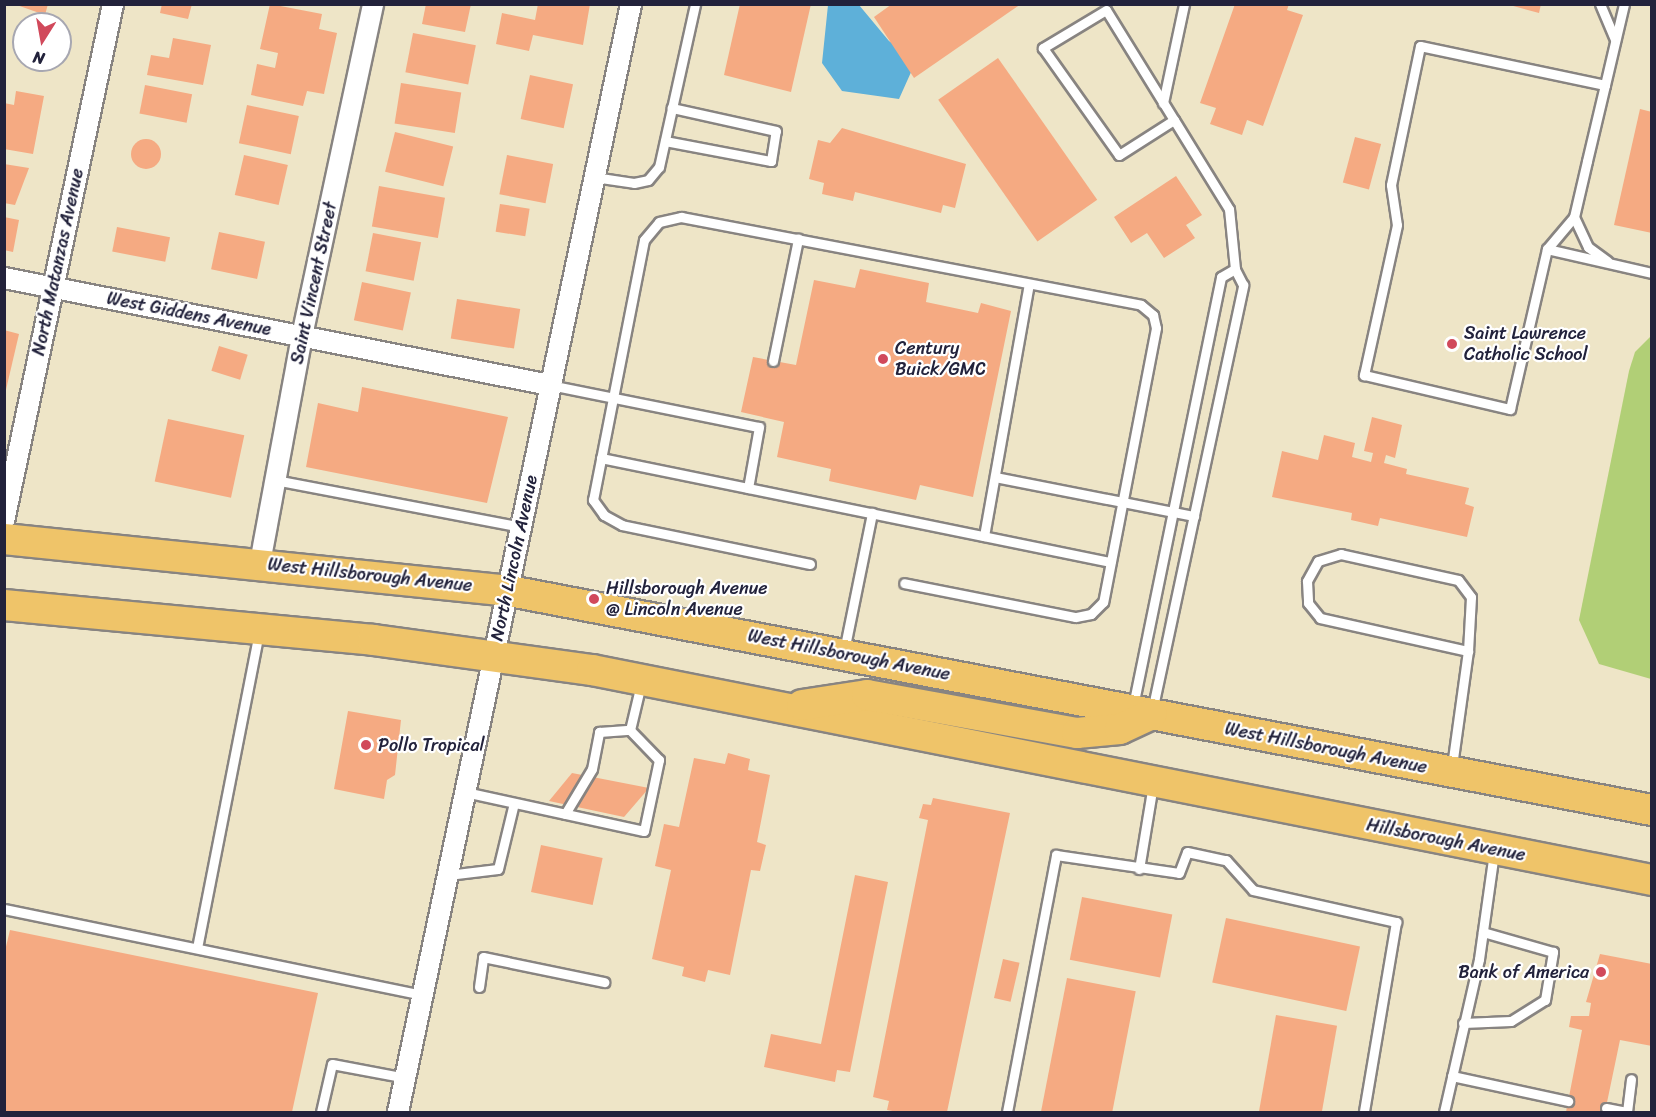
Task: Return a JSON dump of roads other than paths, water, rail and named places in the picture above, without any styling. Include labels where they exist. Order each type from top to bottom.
[{"type":"main road","name":"West Hillsborough Avenue","points":[[4,539],[260,562],[510,591],[844,653],[1652,810]]},
{"type":"main road","points":[[4,605],[260,629],[493,656],[642,680],[1154,782]]},
{"type":"main road","points":[[782,708],[867,695],[1077,733],[1120,729],[1142,712]]},
{"type":"main road","name":"Hillsborough Avenue","points":[[1154,782],[1652,880]]},
{"type":"street","name":"North Matanzas Avenue","points":[[4,520],[113,4]]},
{"type":"street","name":"Saint Vincent Street","points":[[260,562],[302,336],[373,4]]},
{"type":"street","name":"North Lincoln Avenue","points":[[398,1113],[493,656],[510,591],[550,385],[631,4]]},
{"type":"street","name":"West Giddens Avenue","points":[[4,278],[550,385]]},
{"type":"lane","points":[[594,177],[648,180],[659,167],[695,4]]},
{"type":"lane","points":[[1163,103],[1184,4]]},
{"type":"lane","points":[[1600,4],[1616,40]]},
{"type":"lane","points":[[1605,86],[1420,46],[1391,186],[1397,225],[1364,375],[1510,409],[1547,249],[1574,217],[1616,40],[1624,4]]},
{"type":"lane","points":[[1142,712],[1194,516],[1243,285],[1235,269],[1229,209],[1174,120],[1163,103],[1106,10],[1044,48],[1119,155],[1174,120]]},
{"type":"lane","points":[[665,141],[771,161],[776,131],[672,108]]},
{"type":"lane","points":[[810,564],[622,525],[604,515],[593,500],[644,240],[659,222],[681,217],[798,239],[1141,306],[1153,315],[1156,327],[1103,602],[1090,614],[1075,617],[904,584]]},
{"type":"lane","points":[[1574,217],[1588,247],[1611,264]]},
{"type":"lane","points":[[773,361],[798,239]]},
{"type":"lane","points":[[1547,249],[1652,273]]},
{"type":"lane","points":[[1142,712],[1173,511],[1221,277],[1235,269]]},
{"type":"lane","points":[[984,536],[1029,284]]},
{"type":"lane","points":[[550,385],[613,398],[760,422],[748,488]]},
{"type":"lane","points":[[601,459],[1110,562]]},
{"type":"lane","points":[[995,477],[1122,500],[1194,516]]},
{"type":"lane","points":[[275,480],[522,527]]},
{"type":"lane","points":[[844,653],[872,513]]},
{"type":"lane","points":[[1451,772],[1467,651],[1471,597],[1458,580],[1341,554],[1318,561],[1307,581],[1308,603],[1320,618],[1467,651]]},
{"type":"lane","points":[[197,948],[260,629]]},
{"type":"lane","points":[[630,730],[642,680]]},
{"type":"lane","points":[[465,792],[514,803],[565,814],[644,831],[659,760],[630,730],[599,732],[592,769],[565,814]]},
{"type":"lane","points":[[1138,869],[1154,782]]},
{"type":"lane","points":[[448,875],[498,869],[514,803]]},
{"type":"lane","points":[[1444,1113],[1483,932],[1495,849]]},
{"type":"lane","points":[[1007,1113],[1056,855],[1138,869],[1179,873],[1187,852],[1226,860],[1253,890],[1396,922],[1364,1113]]},
{"type":"lane","points":[[4,909],[423,994]]},
{"type":"lane","points":[[1463,1023],[1511,1021],[1545,1000],[1553,952],[1483,932]]},
{"type":"lane","points":[[479,987],[483,957],[604,982]]},
{"type":"lane","points":[[321,1113],[332,1064],[406,1078]]},
{"type":"lane","points":[[1452,1076],[1568,1101]]},
{"type":"lane","points":[[1606,1108],[1627,1112],[1631,1079]]},
{"type":"water","points":[[828,5],[859,5],[889,41],[910,56],[912,70],[899,99],[842,91],[822,63]]},
{"type":"place","name":"Saint Lawrence Catholic School","points":[[1452,344]]},
{"type":"place","name":"Century Buick/GMC","points":[[883,359]]},
{"type":"place","name":"Hillsborough Avenue @ Lincoln Avenue","points":[[594,599]]},
{"type":"place","name":"Pollo Tropical","points":[[366,745]]},
{"type":"place","name":"Bank of America","points":[[1601,972]]}]
